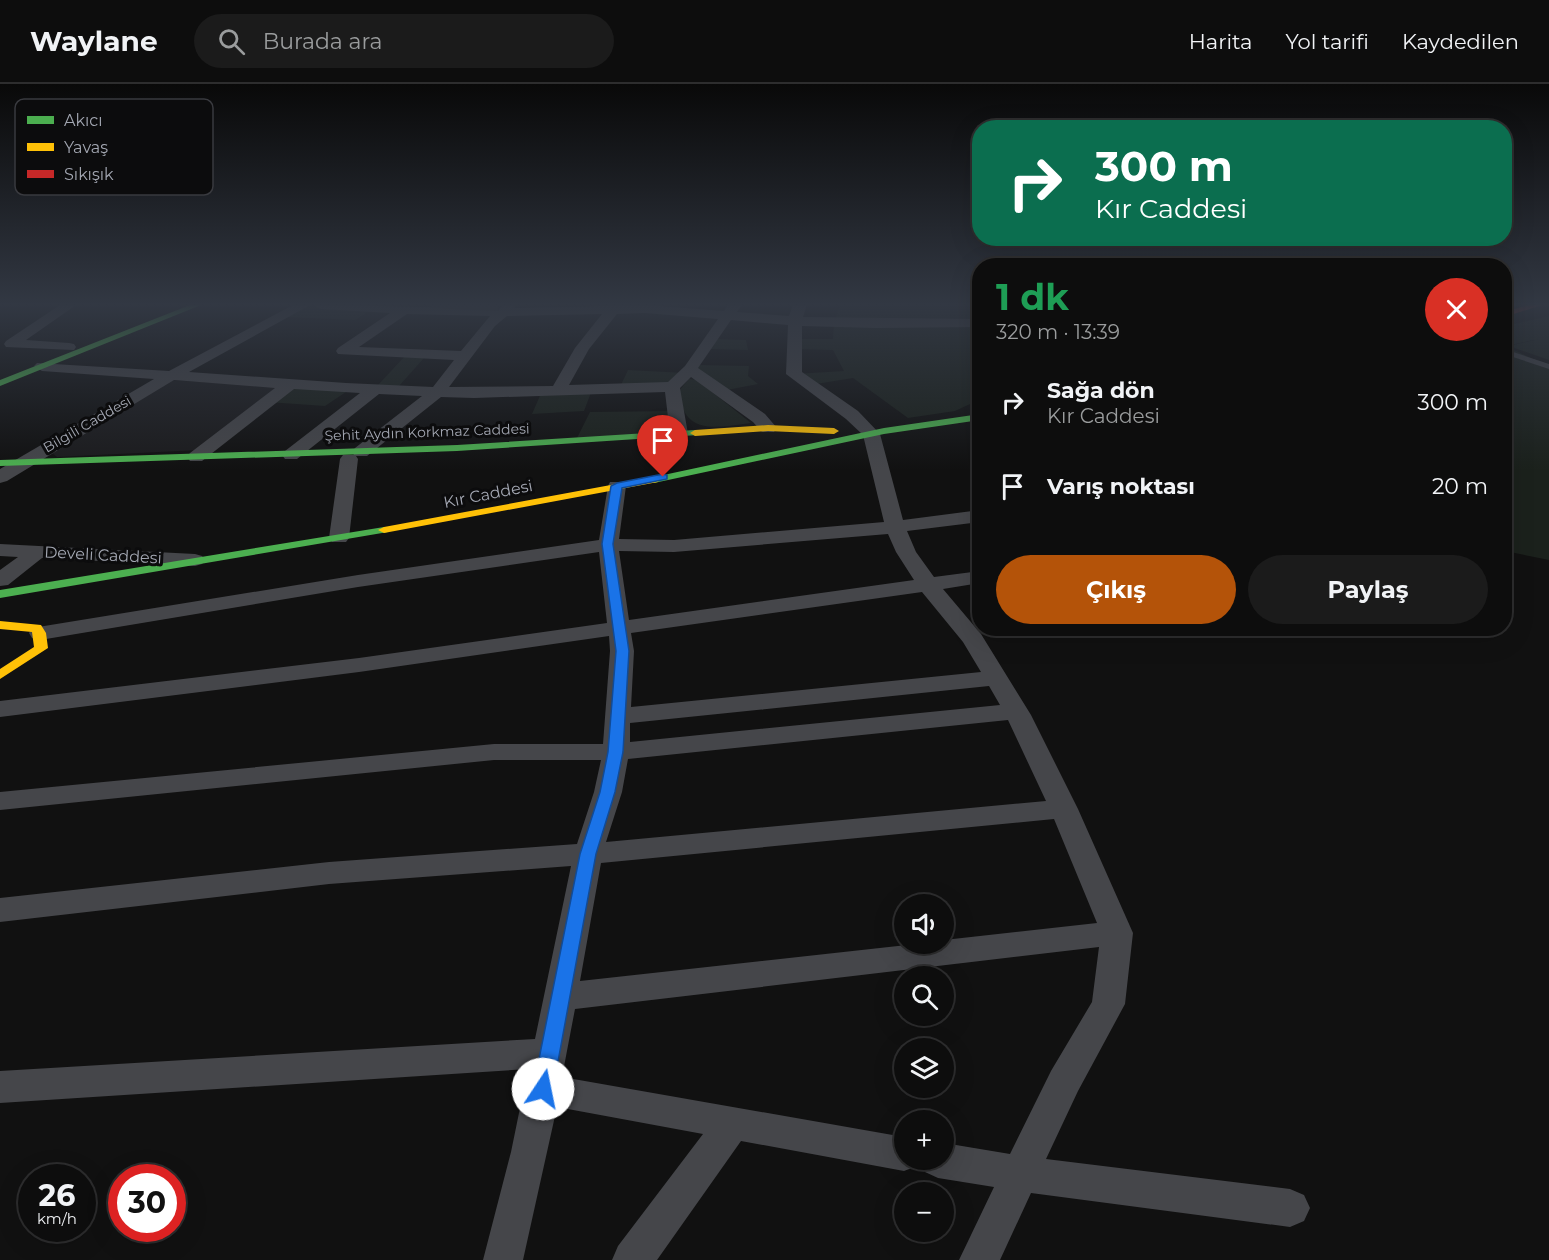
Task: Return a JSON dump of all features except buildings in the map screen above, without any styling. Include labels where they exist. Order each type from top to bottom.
[{"type":"main road","points":[[0,374],[36,360]]},
{"type":"main road","points":[[0,382],[58,360]]},
{"type":"main road","name":"Kır Caddesi","points":[[0,594],[339,538],[617,486],[863,434],[972,418]]},
{"type":"main road","name":"Şehit Aydın Korkmaz Caddesi","points":[[7,469],[196,457],[291,454],[355,456],[768,428],[863,434]]},
{"type":"main road","name":"Şehit Aydın Korkmaz Caddesi","points":[[7,469],[573,448],[747,435],[863,434]]},
{"type":"main road","points":[[0,626],[36,628],[40,633],[41,648],[0,675]]},
{"type":"street","name":"Bilgili Caddesi","points":[[7,469],[200,360]]},
{"type":"street","points":[[339,538],[355,456],[437,392],[462,360]]},
{"type":"street","points":[[558,391],[575,360]]},
{"type":"street","points":[[42,366],[290,384],[474,393],[672,387],[696,360]]},
{"type":"street","points":[[794,360],[794,374],[852,414],[863,434],[906,552],[929,586],[973,639],[1015,711],[1064,809],[1117,933],[1108,1004],[1064,1082],[979,1260]]},
{"type":"street","points":[[690,369],[759,418],[768,428]]},
{"type":"street","points":[[196,457],[290,384]]},
{"type":"street","points":[[672,387],[679,434]]},
{"type":"street","points":[[291,454],[376,389]]},
{"type":"street","points":[[503,1260],[530,1152],[588,854],[608,792],[616,752],[622,651],[608,544],[617,486]]},
{"type":"street","points":[[40,633],[358,581],[608,544],[674,546],[895,527],[972,517]]},
{"type":"street","name":"Develi Caddesi","points":[[0,550],[206,561]]},
{"type":"street","points":[[0,580],[39,551]]},
{"type":"street","points":[[0,709],[348,667],[972,578]]},
{"type":"street","points":[[618,716],[996,678]]},
{"type":"street","points":[[0,801],[494,752],[616,752],[1015,711]]},
{"type":"street","points":[[0,910],[329,873],[588,854],[1064,809]]},
{"type":"street","points":[[560,997],[1117,933]]},
{"type":"street","points":[[0,1087],[550,1053]]},
{"type":"street","points":[[543,1089],[894,1152]]},
{"type":"street","points":[[632,1260],[733,1123]]},
{"type":"street","points":[[954,1163],[1020,1174],[1290,1208]]},
{"type":"lane","points":[[1529,360],[1549,367]]},
{"type":"shaded area","points":[[401,360],[422,360],[399,386],[378,385]]},
{"type":"shaded area","points":[[838,360],[972,360],[972,398],[970,404],[955,411],[908,418],[853,378],[810,385],[794,374],[844,371]]},
{"type":"shaded area","points":[[1512,360],[1536,360],[1549,366],[1549,560],[1512,552]]},
{"type":"shaded area","points":[[699,365],[749,366],[748,376],[758,384],[727,390],[695,369]]},
{"type":"shaded area","points":[[628,370],[686,373],[672,387],[619,389]]},
{"type":"shaded area","points":[[689,379],[697,380],[751,423],[715,427],[695,423],[682,406],[678,392]]},
{"type":"shaded area","points":[[171,380],[279,387],[200,450],[57,457],[52,453]]},
{"type":"shaded area","points":[[290,384],[352,388],[325,406],[267,402]]},
{"type":"shaded area","points":[[592,390],[584,411],[532,414],[542,391]]},
{"type":"shaded area","points":[[674,411],[679,434],[575,442],[590,412]]},
{"type":"traffic: fast","points":[[0,383],[58,360]]},
{"type":"traffic: fast","points":[[654,480],[884,431],[972,418]]},
{"type":"traffic: fast","points":[[0,463],[457,448],[695,433]]},
{"type":"traffic: fast","points":[[0,594],[384,530]]},
{"type":"traffic: slow","points":[[695,433],[768,428],[834,431]]},
{"type":"traffic: slow","points":[[384,530],[654,480]]},
{"type":"traffic: slow","points":[[0,625],[36,628],[40,633],[41,648],[0,675]]},
{"type":"route","points":[[543,1089],[588,854],[608,792],[616,752],[622,651],[608,544],[617,486],[663,477]]}]
